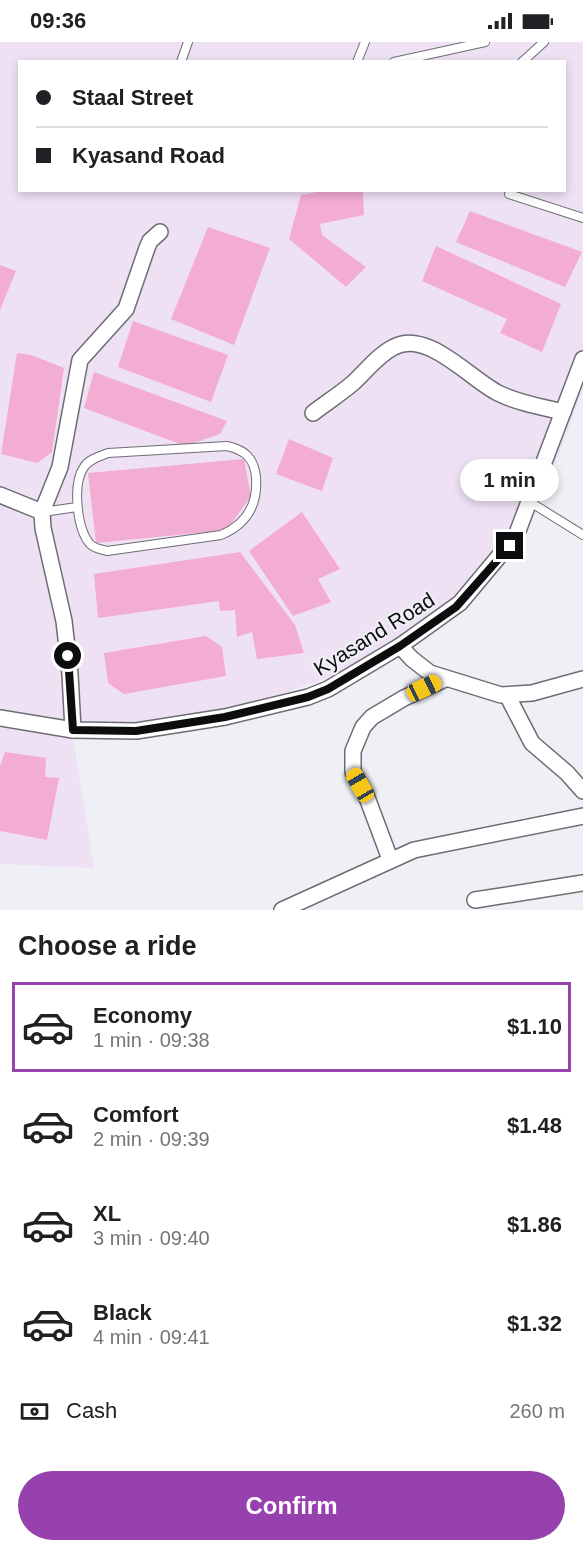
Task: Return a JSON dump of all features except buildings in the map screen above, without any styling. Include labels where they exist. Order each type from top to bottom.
[{"type":"street","points":[[73,730],[70,674],[63,621],[43,528],[42,512],[60,467],[80,360],[126,309],[147,248],[160,232]]},
{"type":"street","points":[[313,413],[387,352],[406,343],[417,344],[437,352],[498,393],[564,412]]},
{"type":"street","name":"Kyasand Road","points":[[0,718],[73,730],[136,731],[225,717],[308,697],[335,686],[400,646],[460,603],[510,546],[530,502],[583,359]]},
{"type":"street","points":[[0,495],[42,512]]},
{"type":"street","points":[[400,646],[430,673],[507,695],[532,693],[583,679]]},
{"type":"street","points":[[390,859],[366,795],[353,772],[353,751],[363,727],[372,717],[404,698],[445,679]]},
{"type":"street","points":[[507,695],[532,743],[567,773],[583,791]]},
{"type":"street","points":[[282,910],[414,850],[446,842],[528,829],[583,816]]},
{"type":"street","points":[[475,900],[583,883]]},
{"type":"lane","points":[[182,60],[188,42]]},
{"type":"lane","points":[[358,60],[365,42]]},
{"type":"lane","points":[[403,60],[485,42]]},
{"type":"lane","points":[[524,60],[544,42]]},
{"type":"lane","points":[[509,194],[583,218]]},
{"type":"lane","points":[[227,446],[238,448],[250,456],[255,467],[257,492],[254,504],[245,519],[234,530],[221,536],[107,551],[97,549],[83,533],[77,507],[80,475],[84,466],[93,459],[108,453],[227,446]]},
{"type":"lane","points":[[530,502],[583,536]]},
{"type":"lane","points":[[42,512],[77,507]]},
{"type":"shaded area","points":[[0,42],[583,42],[583,389],[545,492],[499,550],[433,620],[340,673],[265,700],[73,737],[94,868],[0,864]]},
{"type":"route","points":[[68,656],[73,730],[136,731],[225,717],[308,697],[351,676],[422,632],[456,607],[510,546]]}]
